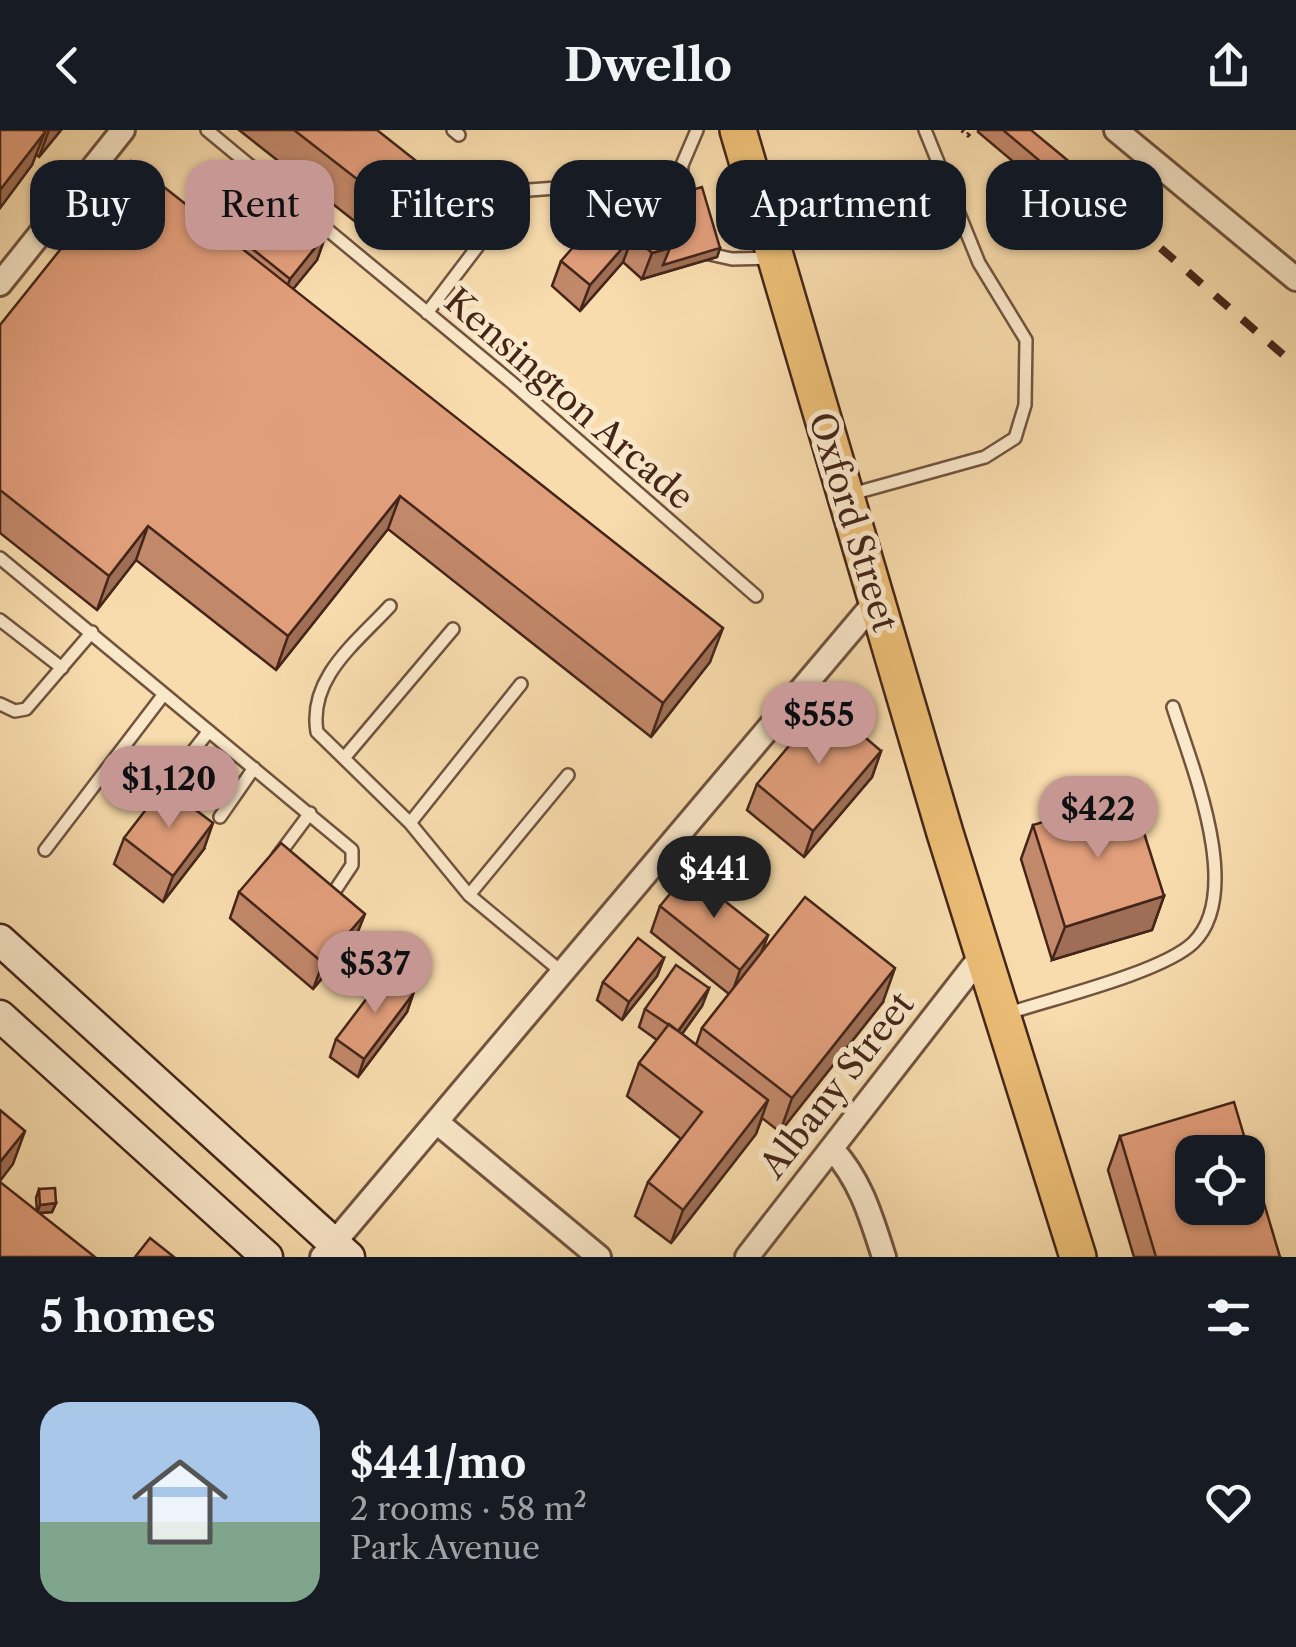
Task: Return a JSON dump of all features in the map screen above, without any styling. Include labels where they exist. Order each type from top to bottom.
[{"type":"main road","name":"Oxford Street","points":[[738,130],[982,955],[1078,1257]]},
{"type":"main road","points":[[0,940],[335,1253]]},
{"type":"main road","points":[[0,1016],[267,1257]]},
{"type":"street","points":[[0,284],[123,130]]},
{"type":"street","points":[[1116,130],[1296,279]]},
{"type":"street","points":[[335,1253],[438,1123],[876,601]]},
{"type":"street","name":"Albany Street","points":[[747,1257],[982,955]]},
{"type":"street","points":[[438,1123],[599,1257]]},
{"type":"street","points":[[833,1150],[851,1170],[866,1200],[884,1257]]},
{"type":"lane","name":"Kensington Arcade","points":[[207,130],[756,596]]},
{"type":"lane","points":[[684,160],[697,130]]},
{"type":"lane","points":[[844,496],[985,457],[1015,438],[1026,405],[1026,340],[979,264],[925,130]]},
{"type":"lane","points":[[427,313],[516,196],[529,190],[550,188]]},
{"type":"lane","points":[[696,246],[717,257],[775,258]]},
{"type":"lane","points":[[0,558],[352,850],[352,865],[332,896]]},
{"type":"lane","points":[[390,606],[325,677],[317,694],[317,732],[410,823],[468,894],[562,974]]},
{"type":"lane","points":[[0,620],[62,668]]},
{"type":"lane","points":[[344,758],[453,629]]},
{"type":"lane","points":[[0,704],[14,711],[26,709],[92,632]]},
{"type":"lane","points":[[410,823],[521,684]]},
{"type":"lane","points":[[45,850],[164,694]]},
{"type":"lane","points":[[1002,1015],[1156,965],[1194,943],[1208,914],[1214,869],[1208,820],[1173,707]]},
{"type":"lane","points":[[175,774],[209,731]]},
{"type":"lane","points":[[220,816],[254,768]]},
{"type":"lane","points":[[468,894],[568,775]]},
{"type":"lane","points":[[278,856],[310,813]]},
{"type":"path","points":[[962,130],[968,135],[972,130]]},
{"type":"building","points":[[0,130],[45,132],[0,190]]},
{"type":"building","points":[[294,130],[377,130],[415,160],[354,160],[354,177]]},
{"type":"building","points":[[1003,130],[1031,130],[1067,160],[1039,160]]},
{"type":"building","points":[[702,187],[716,234],[716,249],[663,265],[669,250],[696,250],[696,189]]},
{"type":"building","points":[[165,188],[185,204],[185,250],[244,250],[723,628],[663,703],[400,496],[288,636],[148,526],[109,576],[0,490],[0,325],[60,250],[165,250]]},
{"type":"building","points":[[254,250],[313,250],[290,279]]},
{"type":"building","points":[[571,250],[621,250],[590,285],[561,261]]},
{"type":"building","points":[[825,703],[881,751],[813,831],[757,784]]},
{"type":"building","points":[[164,786],[213,823],[173,876],[124,838]]},
{"type":"building","points":[[1132,795],[1164,896],[1065,927],[1033,825]]},
{"type":"building","points":[[281,843],[365,914],[323,963],[239,892]]},
{"type":"building","points":[[688,872],[768,935],[740,970],[660,906]]},
{"type":"building","points":[[805,897],[895,968],[792,1098],[702,1028]]},
{"type":"building","points":[[638,938],[664,958],[629,1002],[603,982]]},
{"type":"building","points":[[676,965],[709,988],[678,1031],[645,1009]]},
{"type":"building","points":[[386,973],[413,994],[364,1059],[336,1039]]},
{"type":"building","points":[[669,1024],[768,1100],[683,1210],[648,1182],[702,1112],[639,1063]]},
{"type":"building","points":[[1234,1102],[1244,1135],[1175,1135],[1175,1225],[1265,1225],[1265,1206],[1280,1257],[1156,1257],[1120,1136]]},
{"type":"building","points":[[0,1110],[25,1131],[0,1162]]},
{"type":"building","points":[[0,1182],[95,1257],[0,1257]]},
{"type":"building","points":[[55,1188],[56,1203],[40,1205],[39,1189]]},
{"type":"building","points":[[150,1238],[174,1257],[135,1257]]},
{"type":"railway","points":[[1025,130],[1296,366]]}]
